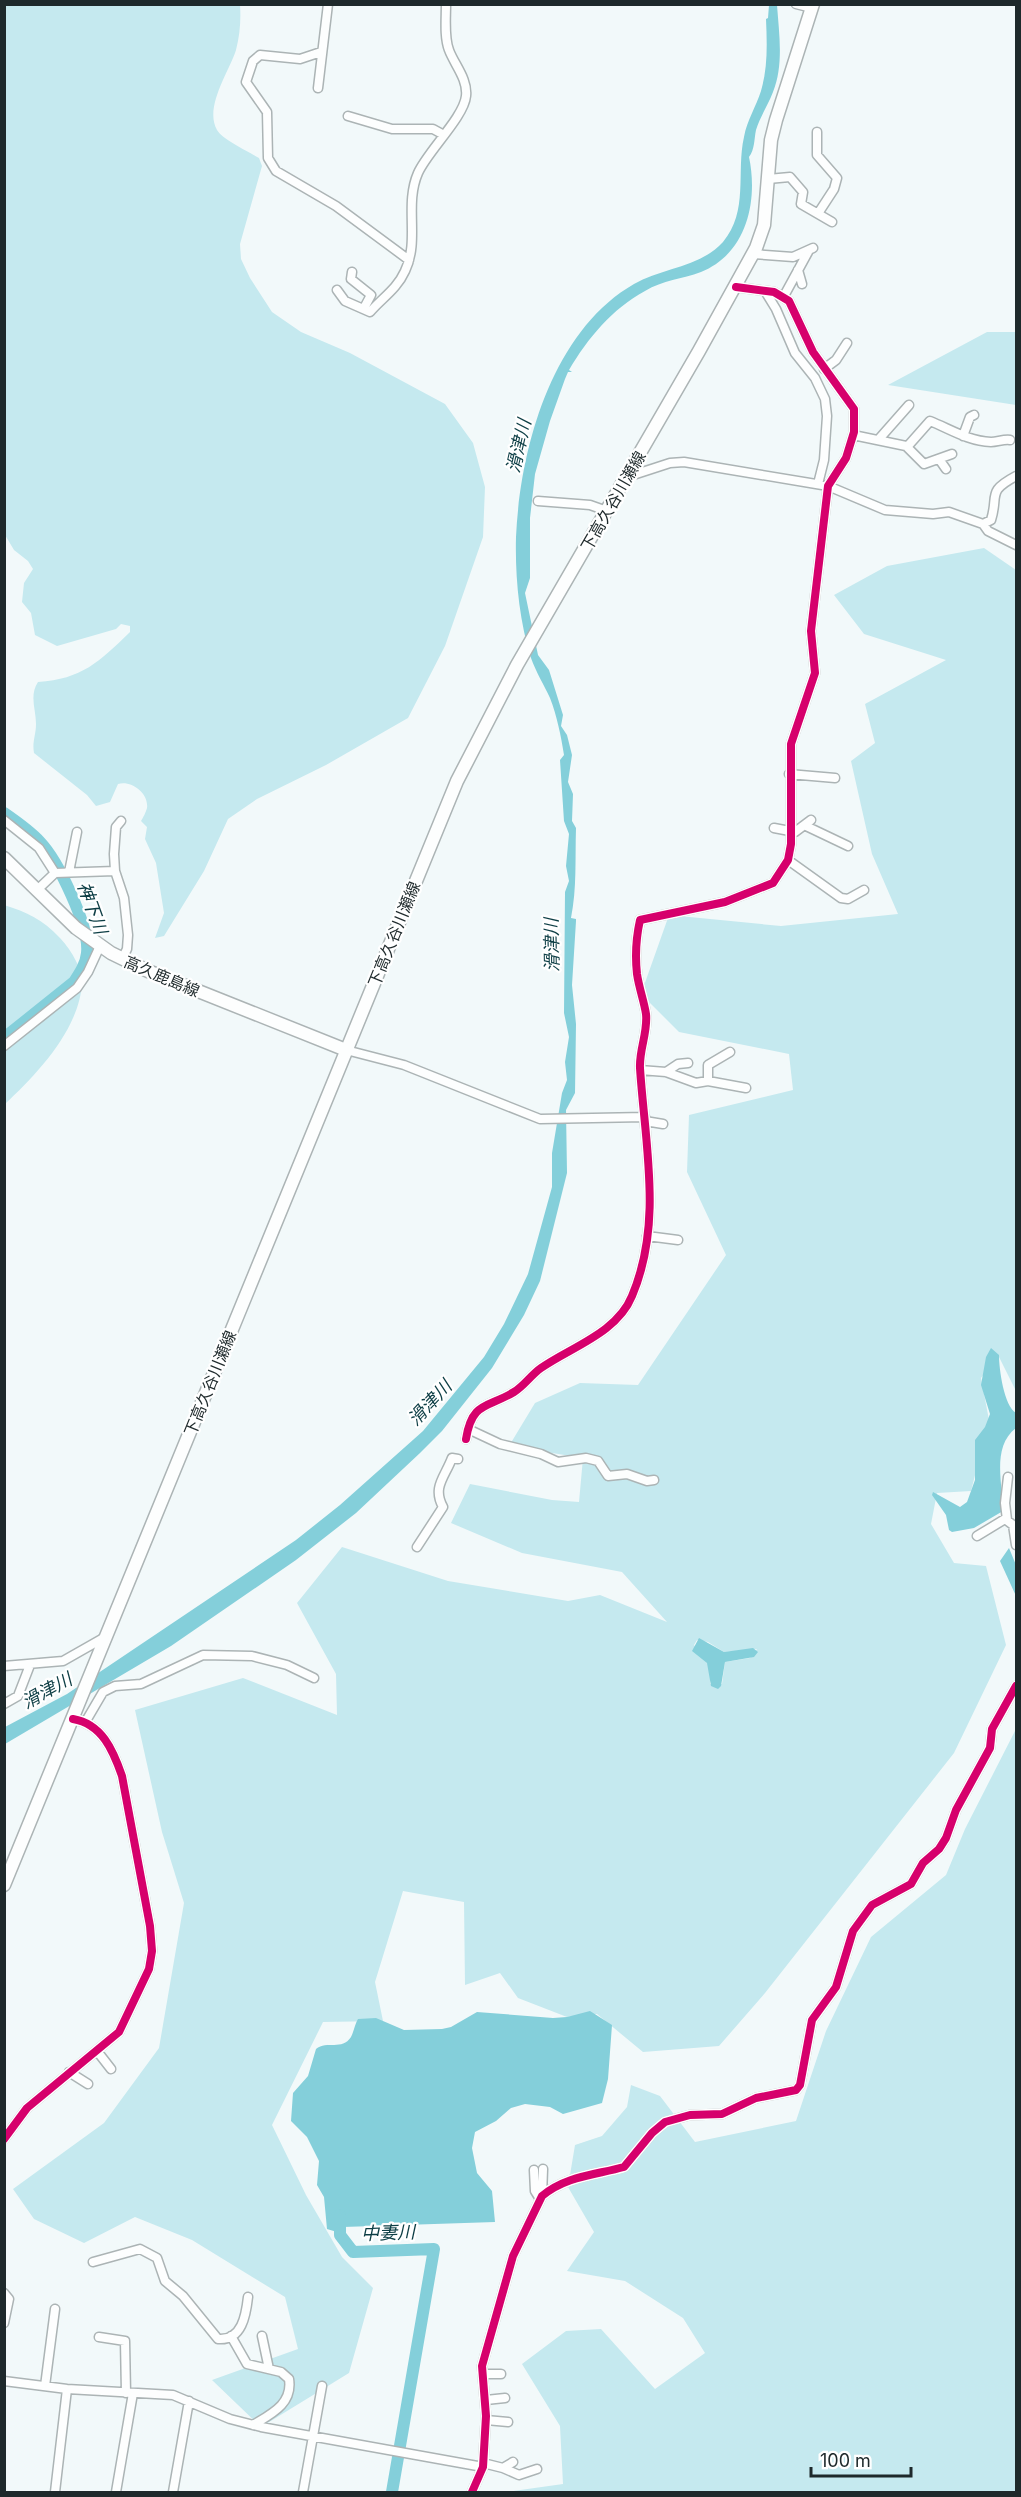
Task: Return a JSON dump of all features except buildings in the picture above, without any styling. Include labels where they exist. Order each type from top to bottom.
[{"type":"main road","name":"下高久谷川瀬線","points":[[4,1885],[457,781],[517,665],[608,511],[753,254],[764,225],[776,120],[813,6]]},
{"type":"main road","name":"高久鹿島線","points":[[4,858],[76,928],[122,959],[346,1050]]},
{"type":"street","points":[[318,88],[328,4]]},
{"type":"street","points":[[337,290],[345,301],[370,312],[388,296],[405,272],[412,249],[410,197],[418,171],[444,135],[466,97],[463,78],[447,42],[446,4]]},
{"type":"street","points":[[796,4],[813,6]]},
{"type":"street","points":[[321,52],[300,59],[260,55],[253,61],[246,82],[269,118],[268,158],[276,171],[336,206],[409,260]]},
{"type":"street","points":[[348,116],[392,129],[433,129],[444,135]]},
{"type":"street","points":[[817,132],[817,155],[837,178],[825,217],[819,228]]},
{"type":"street","points":[[768,179],[790,177],[803,192],[801,204],[825,217]]},
{"type":"street","points":[[753,254],[793,257],[811,250],[784,296]]},
{"type":"street","points":[[798,269],[802,284]]},
{"type":"street","points":[[352,272],[351,279],[371,295],[364,308]]},
{"type":"street","points":[[466,1439],[468,1429],[484,1405],[516,1391],[538,1370],[589,1341],[622,1313],[631,1299],[642,1270],[652,1198],[640,1070],[646,1016],[637,975],[637,937],[640,920],[725,902],[773,883],[788,860],[791,830],[789,774],[794,730],[815,673],[811,631],[828,486],[846,458],[856,418],[854,409],[813,352],[792,306],[784,296],[736,287]]},
{"type":"street","points":[[765,291],[776,309],[798,358],[815,378],[825,399],[827,416],[824,460],[818,484]]},
{"type":"street","points":[[824,369],[836,360],[848,343]]},
{"type":"street","points":[[879,439],[892,421],[899,418],[909,405]]},
{"type":"street","points":[[963,436],[970,417],[974,415]]},
{"type":"street","points":[[899,418],[907,424]]},
{"type":"street","points":[[907,447],[930,421],[963,436],[992,442],[1011,440]]},
{"type":"street","points":[[853,435],[907,447],[924,464],[952,454]]},
{"type":"street","points":[[939,459],[946,470]]},
{"type":"street","points":[[627,477],[670,463],[684,462],[818,484],[885,510],[933,514],[949,512],[983,524],[988,531],[1017,545]]},
{"type":"street","points":[[983,524],[991,520],[992,501],[999,488],[1017,476]]},
{"type":"street","points":[[538,501],[590,505],[608,511]]},
{"type":"street","points":[[789,774],[835,778]]},
{"type":"street","points":[[4,820],[39,848],[61,873]]},
{"type":"street","points":[[121,821],[116,827],[115,871],[124,898],[128,935],[127,949],[122,959]]},
{"type":"street","points":[[774,828],[795,832],[808,823],[848,846]]},
{"type":"street","points":[[61,873],[76,832]]},
{"type":"street","points":[[788,860],[841,898],[848,899],[864,890]]},
{"type":"street","points":[[36,891],[61,873],[115,871]]},
{"type":"street","points":[[4,1046],[77,988],[88,972],[96,943]]},
{"type":"street","points":[[346,1050],[404,1065],[533,1117],[645,1119],[663,1124]]},
{"type":"street","points":[[708,1081],[708,1065],[730,1052]]},
{"type":"street","points":[[666,1072],[678,1064],[688,1063]]},
{"type":"street","points":[[640,1070],[666,1072],[696,1083],[708,1081],[746,1088]]},
{"type":"street","points":[[647,1236],[678,1240]]},
{"type":"street","points":[[468,1429],[500,1444],[537,1452],[558,1462],[586,1458],[598,1461],[608,1476],[627,1474],[647,1481],[654,1480]]},
{"type":"street","points":[[417,1547],[443,1507],[438,1494],[439,1484],[452,1458],[458,1459]]},
{"type":"street","points":[[1007,1520],[1005,1497],[1008,1477]]},
{"type":"street","points":[[977,1536],[1002,1520],[1007,1520],[1013,1525],[1017,1545]]},
{"type":"street","points":[[4,1666],[63,1661],[107,1635]]},
{"type":"street","points":[[86,1721],[103,1692],[115,1686],[141,1684],[203,1655],[252,1656],[287,1665],[315,1678]]},
{"type":"street","points":[[4,1704],[18,1696],[30,1665]]},
{"type":"street","points":[[541,2197],[557,2186],[583,2175],[624,2167],[651,2133],[673,2118],[722,2114],[756,2098],[796,2090],[800,2085],[812,2020],[836,1988],[853,1931],[872,1905],[911,1884],[923,1863],[939,1850],[951,1829],[960,1802],[990,1748],[993,1729],[1017,1686]]},
{"type":"street","points":[[4,2139],[27,2108],[69,2072],[112,2041],[127,2020],[149,1969],[152,1940],[123,1776],[115,1756],[99,1731],[86,1721],[74,1716]]},
{"type":"street","points":[[97,2051],[111,2069]]},
{"type":"street","points":[[69,2072],[88,2084]]},
{"type":"street","points":[[472,2493],[483,2465],[486,2400],[483,2362],[513,2256],[541,2197],[543,2169]]},
{"type":"street","points":[[534,2170],[535,2191],[541,2197]]},
{"type":"street","points":[[93,2262],[142,2249],[160,2262],[165,2281],[183,2296],[218,2339],[231,2336],[245,2320],[248,2297]]},
{"type":"street","points":[[4,2294],[9,2299],[4,2323]]},
{"type":"street","points":[[45,2386],[55,2309]]},
{"type":"street","points":[[231,2336],[247,2364],[285,2374],[289,2379],[290,2390],[282,2405],[253,2425]]},
{"type":"street","points":[[262,2336],[268,2369]]},
{"type":"street","points":[[99,2337],[125,2341],[129,2393],[116,2493]]},
{"type":"street","points":[[483,2374],[501,2374]]},
{"type":"street","points":[[4,2381],[67,2389],[159,2393],[189,2401],[230,2419],[312,2437],[503,2468],[519,2475],[537,2469]]},
{"type":"street","points":[[303,2493],[322,2386]]},
{"type":"street","points":[[55,2493],[67,2389]]},
{"type":"street","points":[[486,2400],[505,2398]]},
{"type":"street","points":[[173,2493],[189,2401]]},
{"type":"street","points":[[486,2420],[508,2422]]},
{"type":"street","points":[[503,2468],[513,2462]]},
{"type":"shaded area","points":[[4,5],[240,5],[240,28],[236,50],[215,100],[213,111],[214,121],[220,134],[259,158],[262,166],[240,244],[241,259],[250,278],[272,312],[301,332],[350,353],[445,404],[473,443],[485,487],[483,537],[445,646],[408,718],[326,765],[257,799],[228,819],[204,871],[164,936],[155,938],[164,913],[156,863],[145,839],[147,827],[141,821],[147,808],[145,797],[138,789],[123,783],[118,784],[110,802],[96,806],[87,795],[34,753],[36,724],[33,697],[38,682],[67,677],[89,667],[130,632],[130,626],[121,624],[116,629],[57,646],[35,635],[31,613],[22,602],[24,583],[33,569],[28,561],[14,550],[5,535]]},
{"type":"shaded area","points":[[987,332],[1016,332],[1016,405],[888,385]]},
{"type":"shaded area","points":[[984,548],[1016,570],[1016,1391],[998,1355],[981,1378],[989,1420],[971,1491],[937,1493],[931,1524],[954,1563],[986,1566],[1006,1645],[954,1753],[765,1993],[719,2046],[643,2052],[597,2014],[567,2017],[518,1998],[500,1973],[465,1985],[464,1902],[403,1891],[375,1982],[383,2021],[323,2022],[272,2125],[306,2195],[342,2257],[373,2288],[349,2373],[261,2427],[212,2380],[298,2349],[285,2297],[192,2240],[135,2217],[84,2243],[34,2219],[13,2189],[104,2123],[159,2048],[184,1903],[162,1832],[135,1710],[243,1678],[337,1715],[336,1674],[297,1603],[342,1547],[448,1581],[568,1601],[600,1595],[667,1622],[622,1572],[522,1553],[451,1523],[470,1484],[552,1500],[579,1502],[583,1458],[509,1446],[535,1403],[580,1383],[638,1385],[726,1255],[687,1172],[689,1115],[793,1090],[789,1054],[679,1032],[641,994],[669,915],[781,926],[898,914],[872,854],[851,761],[875,743],[865,704],[946,660],[864,634],[834,595],[887,566]],"holes":[[[697,1640],[708,1642],[724,1652],[757,1649],[750,1658],[725,1662],[722,1684],[710,1684],[710,1667],[694,1645]]]},
{"type":"shaded area","points":[[4,905],[34,917],[53,931],[74,958],[80,970],[82,982],[74,1017],[55,1049],[43,1065],[5,1104]]},
{"type":"shaded area","points":[[1016,1729],[1016,2492],[507,2492],[563,2484],[560,2426],[522,2364],[566,2331],[601,2329],[655,2389],[705,2353],[683,2318],[625,2281],[567,2271],[594,2232],[568,2187],[575,2145],[602,2136],[627,2107],[631,2085],[660,2096],[695,2142],[796,2121],[826,2031],[871,1937],[946,1875],[965,1829]]},
{"type":"water","points":[[769,5],[777,5],[779,71],[773,92],[756,130],[749,157],[752,190],[750,207],[739,238],[730,252],[717,263],[701,272],[652,287],[622,306],[602,325],[569,370],[572,372],[568,372],[550,421],[535,474],[530,518],[530,578],[525,593],[538,655],[549,670],[563,715],[561,726],[567,735],[572,755],[568,782],[573,794],[572,821],[576,828],[575,885],[571,918],[576,919],[572,985],[576,1024],[575,1093],[566,1110],[567,1173],[540,1281],[524,1315],[492,1368],[442,1431],[356,1513],[296,1560],[171,1646],[5,1744],[5,1727],[67,1694],[296,1540],[340,1505],[423,1431],[484,1357],[504,1324],[528,1274],[552,1187],[552,1153],[562,1093],[567,1080],[565,1062],[569,1037],[564,1013],[565,892],[569,881],[566,866],[569,834],[564,821],[560,760],[564,755],[560,733],[550,698],[531,658],[523,629],[519,598],[516,537],[525,467],[533,430],[546,395],[562,361],[582,331],[606,305],[634,284],[704,257],[723,242],[731,230],[739,204],[744,137],[761,91],[765,73],[766,19]]},
{"type":"water","points":[[991,1348],[999,1355],[1005,1395],[1016,1413],[1016,1428],[1003,1445],[1001,1456],[1003,1511],[974,1528],[952,1532],[949,1530],[946,1515],[932,1495],[933,1492],[960,1507],[967,1502],[975,1480],[975,1440],[985,1427],[990,1414],[981,1385],[986,1357]]},
{"type":"water","points":[[1009,1548],[1016,1565],[1016,1596],[1000,1561]]},
{"type":"water","points":[[699,1638],[724,1652],[753,1648],[758,1652],[754,1657],[725,1662],[721,1686],[718,1689],[711,1686],[707,1663],[692,1651]]},
{"type":"water","points":[[590,2011],[612,2025],[608,2079],[602,2103],[563,2114],[550,2107],[525,2104],[511,2108],[496,2121],[475,2132],[472,2148],[477,2173],[492,2191],[495,2222],[343,2227],[337,2232],[327,2229],[324,2197],[317,2185],[319,2161],[307,2137],[291,2121],[293,2093],[308,2076],[316,2049],[325,2045],[343,2044],[351,2037],[358,2019],[376,2018],[404,2030],[442,2029],[451,2027],[477,2012],[553,2018]]},
{"type":"waterway","name":"神下川","points":[[4,813],[36,838],[47,851],[64,879],[78,911],[87,942],[84,965],[74,982],[4,1038]]},
{"type":"waterway","name":"中妻川","points":[[340,2215],[340,2235],[353,2252],[434,2249],[392,2492]]},
{"type":"cycle path","points":[[466,1439],[472,1418],[482,1407],[514,1392],[541,1368],[605,1330],[625,1309],[632,1296],[647,1240],[649,1212],[648,1155],[640,1068],[646,1014],[636,960],[640,920],[725,902],[773,883],[788,860],[791,844],[791,744],[815,673],[811,631],[828,486],[846,458],[854,432],[854,409],[813,352],[789,301],[774,292],[736,287]]},
{"type":"cycle path","points":[[472,2492],[483,2467],[486,2416],[482,2366],[513,2256],[542,2196],[571,2180],[624,2167],[652,2133],[665,2122],[690,2115],[722,2114],[756,2098],[796,2090],[800,2085],[812,2020],[836,1987],[853,1931],[872,1905],[911,1884],[923,1863],[939,1849],[946,1838],[956,1810],[990,1748],[992,1729],[1016,1686]]},
{"type":"cycle path","points":[[4,2139],[27,2108],[119,2032],[149,1969],[152,1951],[150,1926],[122,1776],[115,1757],[99,1732],[92,1726],[73,1719]]},
{"type":"water label","name":"滑津川","points":[[519,446]]},
{"type":"water label","name":"滑津川","points":[[552,945]]},
{"type":"water label","name":"滑津川","points":[[430,1403]]},
{"type":"water label","name":"滑津川","points":[[47,1691]]}]
